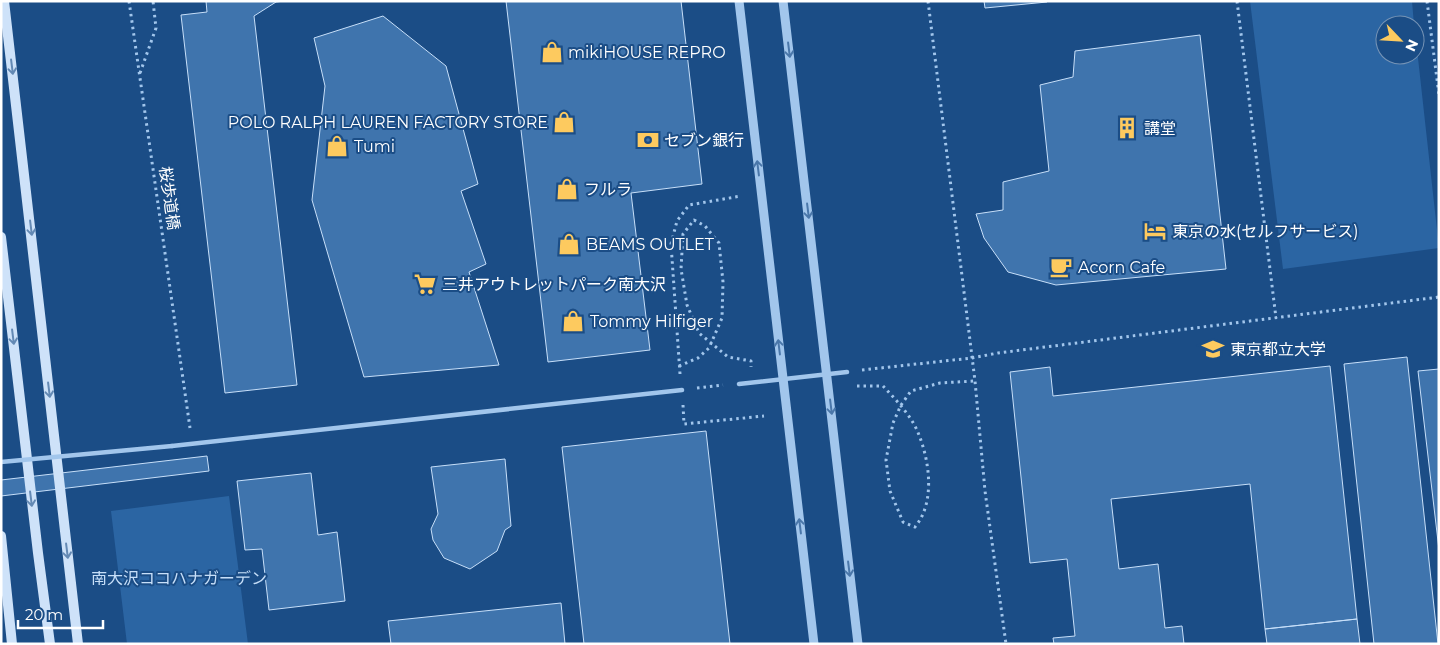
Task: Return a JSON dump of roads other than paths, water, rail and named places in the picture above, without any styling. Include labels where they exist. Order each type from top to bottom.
[{"type":"main road","points":[[4,1],[78,644]]},
{"type":"main road","points":[[1,237],[50,644]]},
{"type":"main road","points":[[1,536],[12,644]]},
{"type":"street","points":[[739,1],[814,644]]},
{"type":"street","points":[[783,1],[858,644]]},
{"type":"street","points":[[739,384],[847,372]]},
{"type":"street","points":[[1,462],[192,444],[682,390]]},
{"type":"place","name":"mikiHOUSE REPRO","points":[[552,52]]},
{"type":"place","name":"POLO RALPH LAUREN FACTORY STORE","points":[[564,122]]},
{"type":"place","name":"講堂","points":[[1127,128]]},
{"type":"place","name":"セブン銀行","points":[[648,140]]},
{"type":"place","name":"Tumi","points":[[337,146]]},
{"type":"place","name":"フルラ","points":[[567,189]]},
{"type":"place","name":"東京の水(セルフサービス)","points":[[1155,231]]},
{"type":"place","name":"BEAMS OUTLET","points":[[569,244]]},
{"type":"place","name":"Acorn Cafe","points":[[1061,267]]},
{"type":"place","name":"三井アウトレットパーク南大沢","points":[[425,284]]},
{"type":"place","name":"Tommy Hilfiger","points":[[573,321]]},
{"type":"place","name":"東京都立大学","points":[[1213,349]]},
{"type":"park label","name":"南大沢ココハナガーデン","points":[[179,578]]}]
